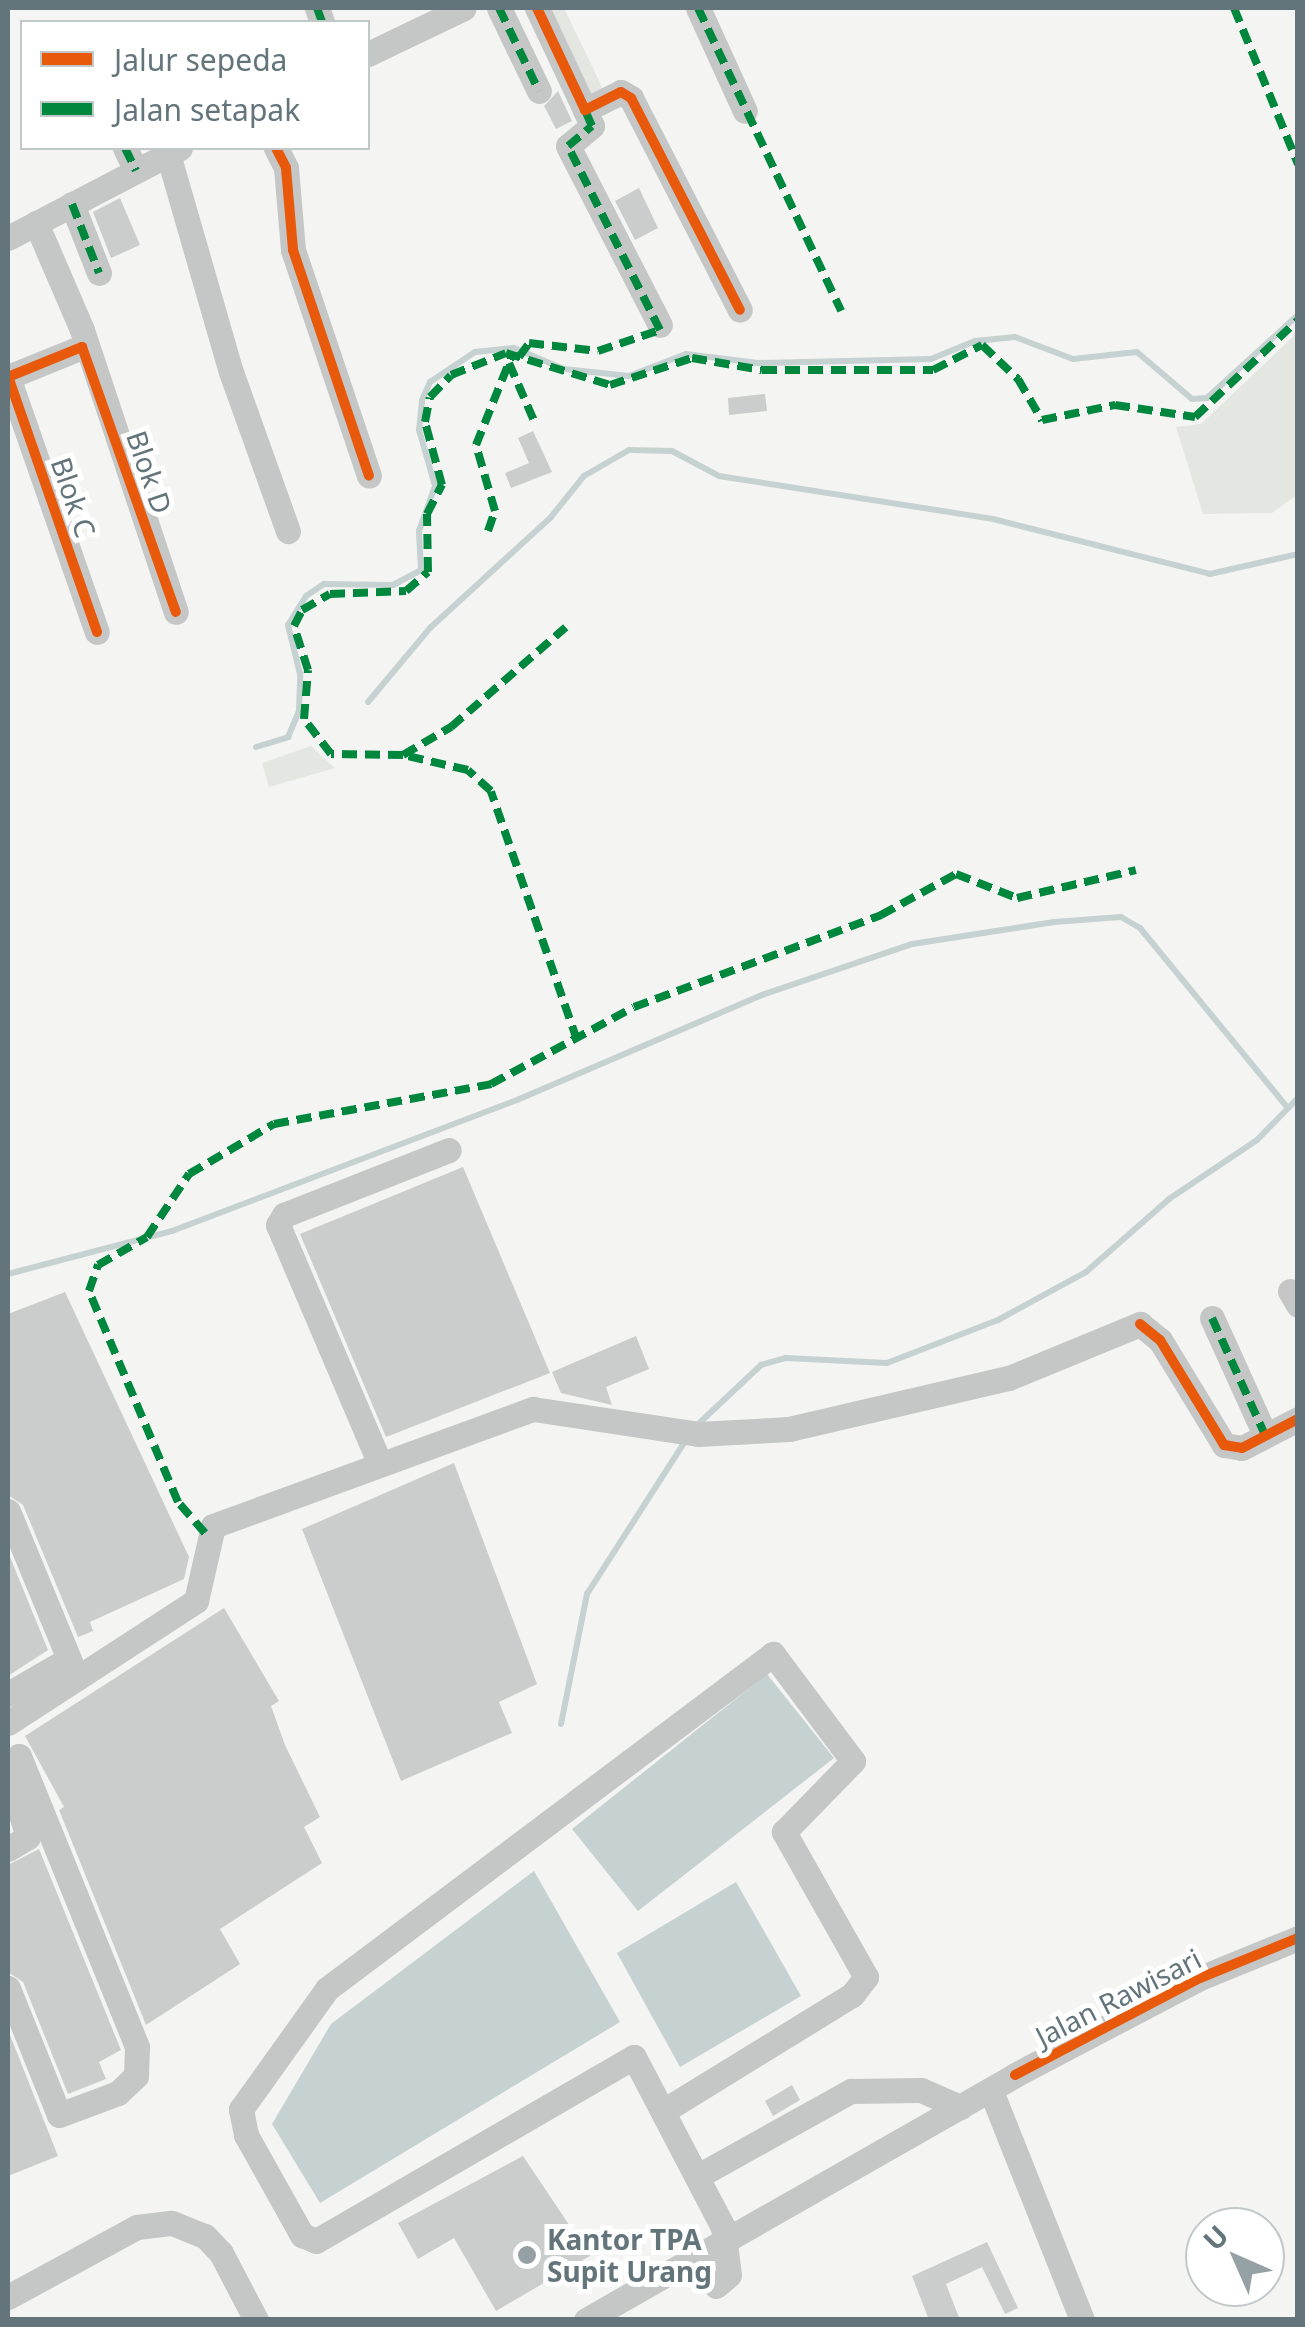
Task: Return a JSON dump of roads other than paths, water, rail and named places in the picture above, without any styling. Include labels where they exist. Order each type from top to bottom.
[{"type":"street","points":[[370,53],[464,8]]},
{"type":"street","points":[[499,8],[539,91]]},
{"type":"street","points":[[537,8],[592,126],[568,146],[660,325]]},
{"type":"street","points":[[706,10],[744,112]]},
{"type":"street","points":[[586,110],[621,92],[631,98],[740,310]]},
{"type":"street","points":[[277,150],[286,168],[293,250],[369,476]]},
{"type":"street","points":[[8,238],[72,204],[130,159],[174,151],[226,357],[288,531]]},
{"type":"street","points":[[72,204],[99,273]]},
{"type":"street","name":"Blok D","points":[[36,223],[82,330],[82,347],[176,612]]},
{"type":"street","points":[[8,377],[82,347]]},
{"type":"street","name":"Blok C","points":[[8,377],[97,632]]},
{"type":"street","points":[[380,1464],[278,1225],[284,1215],[449,1150]]},
{"type":"street","points":[[1212,1318],[1265,1436]]},
{"type":"street","points":[[8,1694],[72,1669],[196,1601],[205,1585],[205,1533],[213,1526],[552,1406],[688,1433],[789,1429],[929,1401],[1140,1324],[1160,1340],[1224,1445],[1232,1450],[1298,1419]]},
{"type":"street","points":[[8,1512],[72,1669]]},
{"type":"street","points":[[665,2110],[852,1996],[866,1977],[784,1832],[854,1761],[772,1654],[327,1989],[241,2109],[246,2136],[293,2218],[316,2241],[624,2060],[642,2061],[665,2110],[698,2176],[722,2238],[730,2274],[716,2286]]},
{"type":"street","points":[[8,1723],[72,1669]]},
{"type":"street","points":[[8,1849],[28,1838],[8,1774],[19,1756],[137,2047],[136,2076],[118,2092],[59,2114],[8,1988]]},
{"type":"street","name":"Jalan Rawisari","points":[[586,2320],[722,2238],[1015,2075],[1200,1978],[1298,1938]]},
{"type":"street","points":[[698,2176],[851,2091],[921,2090],[960,2107]]},
{"type":"street","points":[[992,2091],[1082,2320]]},
{"type":"street","points":[[8,2296],[137,2227],[172,2222],[205,2236],[221,2253],[256,2320]]},
{"type":"waterway","points":[[256,747],[288,737],[299,711],[300,674],[288,625],[306,596],[324,584],[393,585],[421,570],[419,531],[435,486],[419,430],[422,400],[430,382],[475,352],[514,348],[564,369],[629,376],[686,354],[757,363],[931,359],[975,341],[1015,337],[1073,359],[1137,352],[1192,399],[1207,398],[1298,315]]},
{"type":"waterway","points":[[368,702],[430,628],[551,517],[584,476],[629,450],[672,451],[719,476],[993,519],[1210,574],[1298,554]]},
{"type":"waterway","points":[[8,1274],[172,1231],[517,1100],[762,995],[912,944],[1054,922],[1121,917],[1140,928],[1288,1108]]},
{"type":"waterway","points":[[694,1428],[761,1365],[786,1358],[887,1363],[998,1320],[1086,1272],[1169,1199],[1257,1140],[1298,1098]]},
{"type":"waterway","points":[[561,1724],[587,1594],[687,1438]]},
{"type":"place","name":"Kantor TPA Supit Urang","points":[[527,2255]]}]
